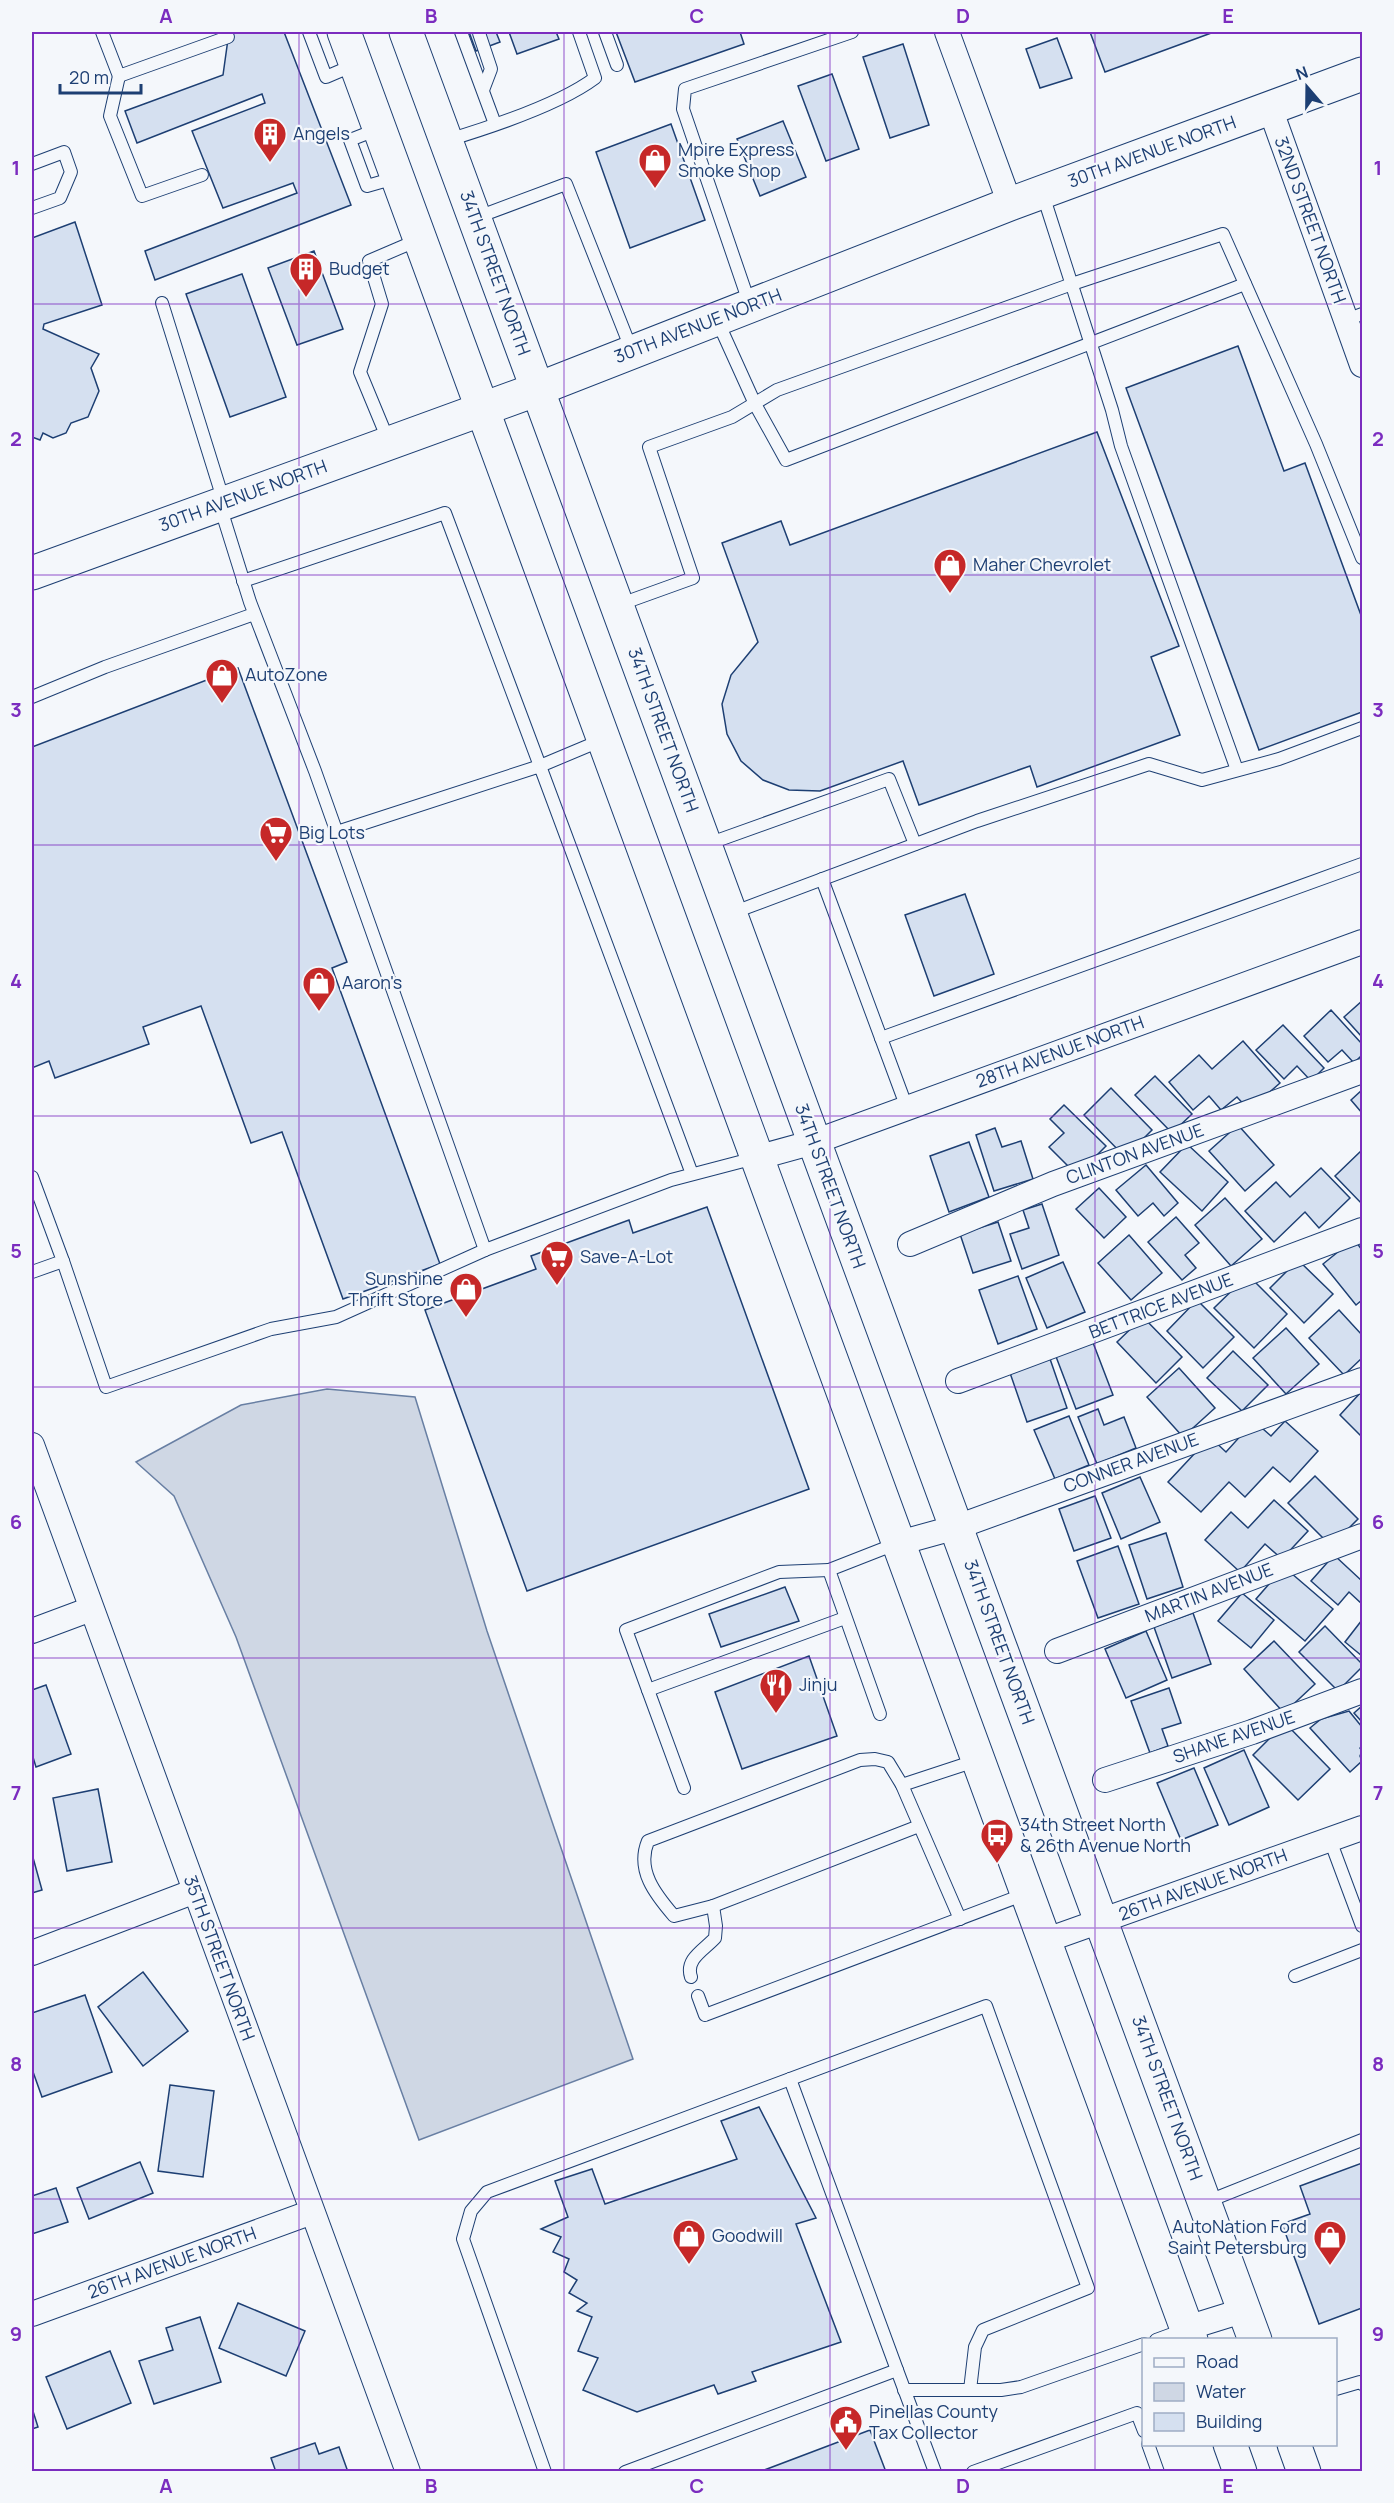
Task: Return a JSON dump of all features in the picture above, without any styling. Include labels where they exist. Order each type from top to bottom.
[{"type":"main road","points":[[344,32],[1189,2334]]},
{"type":"main road","name":"34TH STREET NORTH","points":[[406,32],[1250,2325]]},
{"type":"main road","name":"30TH AVENUE NORTH","points":[[32,573],[538,389],[1010,204],[1362,74]]},
{"type":"main road","points":[[1230,2446],[1240,2472]]},
{"type":"main road","points":[[1294,2446],[1304,2472]]},
{"type":"street","points":[[947,32],[1010,204]]},
{"type":"street","name":"32ND STREET NORTH","points":[[1270,108],[1354,317],[1362,365]]},
{"type":"street","name":"28TH AVENUE NORTH","points":[[756,1158],[814,1142],[1362,942]]},
{"type":"street","name":"CLINTON AVENUE","points":[[910,1244],[1053,1184],[1362,1071]]},
{"type":"street","name":"BETTRICE AVENUE","points":[[958,1381],[1362,1230]]},
{"type":"street","name":"CONNER AVENUE","points":[[899,1543],[957,1527],[1362,1380]]},
{"type":"street","name":"35TH STREET NORTH","points":[[32,1445],[408,2472]]},
{"type":"street","name":"MARTIN AVENUE","points":[[1057,1651],[1362,1536]]},
{"type":"street","points":[[32,1631],[92,1609]]},
{"type":"street","name":"SHANE AVENUE","points":[[1105,1780],[1252,1732],[1362,1691]]},
{"type":"street","name":"26TH AVENUE NORTH","points":[[1044,1941],[1362,1828]]},
{"type":"street","points":[[32,1953],[195,1891]]},
{"type":"street","name":"26TH AVENUE NORTH","points":[[32,2314],[312,2212]]},
{"type":"street","points":[[1189,2334],[1250,2325]]},
{"type":"lane","points":[[102,32],[119,76],[110,116],[142,196],[202,175]]},
{"type":"lane","points":[[309,32],[326,77],[356,65]]},
{"type":"lane","points":[[461,32],[495,124]]},
{"type":"lane","points":[[447,141],[576,92],[595,78],[579,32]]},
{"type":"lane","points":[[605,32],[617,65]]},
{"type":"lane","points":[[751,306],[683,110],[686,89],[852,32]]},
{"type":"lane","points":[[479,33],[491,69],[483,90]]},
{"type":"lane","points":[[119,76],[228,37]]},
{"type":"lane","points":[[32,164],[64,152],[71,172],[60,198],[32,208]]},
{"type":"lane","points":[[475,218],[566,184],[632,352]]},
{"type":"lane","points":[[1043,192],[1121,446],[1237,770]]},
{"type":"lane","points":[[617,605],[693,578],[649,447],[732,417],[777,390],[1072,284],[1223,234],[1316,444],[1362,558]]},
{"type":"lane","points":[[389,443],[360,372],[382,304],[369,261],[420,239]]},
{"type":"lane","points":[[717,319],[755,404],[786,460],[1245,284]]},
{"type":"lane","points":[[162,303],[254,614],[337,832],[485,1250]]},
{"type":"lane","points":[[243,581],[445,513],[692,1174]]},
{"type":"lane","points":[[32,698],[105,667],[254,614]]},
{"type":"lane","points":[[730,914],[977,821],[1149,764],[1202,780],[1279,759],[1362,728]]},
{"type":"lane","points":[[337,832],[540,766],[603,740]]},
{"type":"lane","points":[[705,845],[889,779],[915,844]]},
{"type":"lane","points":[[881,1038],[1362,864]]},
{"type":"lane","points":[[822,879],[907,1108]]},
{"type":"lane","points":[[32,1178],[106,1387],[272,1329],[336,1317],[485,1250],[692,1174],[756,1158]]},
{"type":"lane","points":[[32,1272],[63,1261]]},
{"type":"lane","points":[[684,1788],[626,1630],[779,1572],[829,1570],[899,1543]]},
{"type":"lane","points":[[829,1570],[880,1714]]},
{"type":"lane","points":[[648,1690],[845,1618]]},
{"type":"lane","points":[[919,1826],[713,1906],[674,1916],[657,1896],[645,1871],[643,1853],[648,1840],[860,1760],[875,1759],[888,1762],[902,1785],[960,1919]]},
{"type":"lane","points":[[902,1785],[979,1760]]},
{"type":"lane","points":[[1330,1840],[1362,1926]]},
{"type":"lane","points":[[698,1996],[705,2015],[1027,1894]]},
{"type":"lane","points":[[691,1977],[688,1970],[692,1958],[715,1938],[717,1926],[713,1906]]},
{"type":"lane","points":[[1295,1976],[1362,1950]]},
{"type":"lane","points":[[545,2472],[463,2240],[471,2211],[488,2192],[986,2006],[1088,2288],[983,2330],[975,2347],[970,2390]]},
{"type":"lane","points":[[790,2079],[935,2472]]},
{"type":"lane","points":[[1205,2202],[1362,2140]]},
{"type":"lane","points":[[1167,2338],[1189,2334]]},
{"type":"lane","points":[[904,2390],[1001,2390],[1021,2387],[1142,2344]]},
{"type":"lane","points":[[625,2472],[897,2370]]},
{"type":"lane","points":[[1337,2389],[1362,2382]]},
{"type":"lane","points":[[973,2472],[1137,2414],[1142,2428]]},
{"type":"lane","points":[[1148,2446],[1158,2472]]},
{"type":"water","points":[[327,1389],[415,1397],[487,1631],[633,2059],[419,2140],[236,1637],[174,1496],[136,1462],[241,1405]]},
{"type":"building","name":"Angels","points":[[229,32],[284,32],[351,205],[155,280],[145,251],[297,193],[293,183],[223,208],[192,131],[265,103],[262,94],[137,143],[125,111],[223,75]]},
{"type":"building","points":[[469,32],[496,32],[500,42],[476,51]]},
{"type":"building","points":[[509,32],[556,32],[559,39],[517,54]]},
{"type":"building","points":[[616,32],[740,32],[744,44],[635,82]]},
{"type":"building","points":[[1090,32],[1214,32],[1105,72]]},
{"type":"building","points":[[1057,38],[1072,78],[1040,88],[1026,49]]},
{"type":"building","points":[[903,44],[929,125],[890,138],[863,57]]},
{"type":"building","points":[[832,74],[859,149],[826,161],[798,86]]},
{"type":"building","points":[[783,121],[806,177],[760,196],[737,139]]},
{"type":"building","points":[[671,124],[705,220],[630,248],[596,152]]},
{"type":"building","points":[[75,222],[102,305],[44,324],[43,329],[99,354],[91,368],[99,391],[88,417],[71,423],[66,433],[53,438],[43,433],[40,440],[32,437],[32,238]]},
{"type":"building","name":"Budget","points":[[314,251],[343,329],[297,345],[268,268]]},
{"type":"building","points":[[242,274],[286,397],[230,417],[186,294]]},
{"type":"building","points":[[1238,346],[1284,471],[1305,463],[1362,618],[1362,712],[1259,750],[1126,388]]},
{"type":"building","name":"Maher Chevrolet","points":[[1097,432],[1179,646],[1151,657],[1180,735],[1037,787],[1030,766],[919,805],[903,761],[820,791],[789,790],[763,780],[741,761],[727,734],[722,704],[731,675],[758,642],[722,543],[781,521],[790,545]]},
{"type":"building","points":[[238,668],[347,962],[332,968],[440,1264],[343,1299],[282,1132],[251,1143],[201,1006],[143,1027],[149,1044],[55,1078],[49,1061],[32,1068],[32,747]]},
{"type":"building","points":[[965,894],[994,974],[934,996],[905,915]]},
{"type":"building","points":[[1362,1001],[1362,1037],[1344,1017]]},
{"type":"building","points":[[1331,1010],[1362,1044],[1362,1055],[1354,1063],[1342,1050],[1328,1062],[1304,1036]]},
{"type":"building","points":[[1283,1025],[1324,1068],[1311,1081],[1297,1066],[1284,1079],[1256,1050]]},
{"type":"building","points":[[1243,1041],[1280,1083],[1249,1110],[1237,1097],[1221,1110],[1209,1096],[1193,1110],[1169,1082],[1199,1055],[1212,1069]]},
{"type":"building","points":[[1155,1076],[1192,1114],[1172,1133],[1135,1095]]},
{"type":"building","points":[[1111,1088],[1152,1130],[1125,1157],[1084,1115]]},
{"type":"building","points":[[1362,1090],[1362,1113],[1351,1100]]},
{"type":"building","points":[[1064,1105],[1106,1146],[1077,1175],[1049,1147],[1064,1133],[1050,1119]]},
{"type":"building","points":[[1238,1125],[1274,1165],[1245,1191],[1209,1151]]},
{"type":"building","points":[[995,1128],[1002,1147],[1021,1141],[1033,1179],[994,1191],[976,1135]]},
{"type":"building","points":[[969,1142],[989,1197],[949,1212],[930,1156]]},
{"type":"building","points":[[1187,1144],[1228,1182],[1202,1211],[1160,1172]]},
{"type":"building","points":[[1362,1150],[1362,1204],[1335,1176]]},
{"type":"building","points":[[1146,1165],[1178,1203],[1164,1216],[1153,1203],[1138,1216],[1116,1190]]},
{"type":"building","points":[[1321,1168],[1350,1198],[1319,1228],[1305,1212],[1274,1242],[1245,1211],[1276,1182],[1290,1197]]},
{"type":"building","points":[[1099,1188],[1126,1217],[1104,1238],[1076,1209]]},
{"type":"building","points":[[1225,1198],[1262,1239],[1231,1266],[1195,1225]]},
{"type":"building","points":[[1042,1204],[1059,1255],[1022,1269],[1010,1234],[1029,1228],[1023,1210]]},
{"type":"building","points":[[707,1207],[809,1489],[527,1591],[425,1310],[536,1269],[531,1256],[629,1220],[633,1233]]},
{"type":"building","points":[[1176,1217],[1199,1243],[1185,1255],[1196,1268],[1182,1280],[1148,1242]]},
{"type":"building","points":[[998,1222],[1011,1261],[973,1273],[960,1234]]},
{"type":"building","points":[[1129,1235],[1162,1273],[1131,1300],[1098,1263]]},
{"type":"building","points":[[1354,1239],[1362,1250],[1362,1300],[1356,1305],[1323,1264]]},
{"type":"building","points":[[1298,1260],[1333,1294],[1304,1323],[1270,1288]]},
{"type":"building","points":[[1063,1262],[1085,1312],[1047,1328],[1026,1278]]},
{"type":"building","points":[[1248,1275],[1287,1314],[1254,1348],[1214,1308]]},
{"type":"building","points":[[1018,1276],[1037,1329],[998,1344],[979,1290]]},
{"type":"building","points":[[1197,1300],[1234,1337],[1203,1368],[1167,1331]]},
{"type":"building","points":[[1339,1310],[1362,1335],[1362,1358],[1344,1375],[1309,1338]]},
{"type":"building","points":[[1143,1317],[1182,1357],[1156,1383],[1117,1342]]},
{"type":"building","points":[[1286,1328],[1319,1364],[1286,1394],[1253,1358]]},
{"type":"building","points":[[1092,1340],[1113,1395],[1076,1409],[1055,1354]]},
{"type":"building","points":[[1233,1351],[1268,1385],[1242,1411],[1207,1378]]},
{"type":"building","points":[[1049,1356],[1067,1408],[1027,1422],[1009,1370]]},
{"type":"building","points":[[1179,1368],[1215,1408],[1183,1437],[1147,1397]]},
{"type":"building","points":[[1362,1391],[1362,1437],[1340,1415]]},
{"type":"building","points":[[1098,1409],[1104,1425],[1124,1417],[1136,1448],[1097,1464],[1078,1417]]},
{"type":"building","points":[[1069,1416],[1089,1465],[1055,1479],[1034,1430]]},
{"type":"building","points":[[1254,1421],[1271,1436],[1285,1421],[1318,1451],[1290,1482],[1273,1467],[1245,1497],[1229,1482],[1201,1512],[1168,1482],[1210,1437],[1226,1452]]},
{"type":"building","points":[[1315,1476],[1358,1519],[1331,1546],[1288,1503]]},
{"type":"building","points":[[1140,1477],[1160,1522],[1121,1539],[1102,1493]]},
{"type":"building","points":[[1095,1496],[1111,1538],[1074,1551],[1059,1509]]},
{"type":"building","points":[[1274,1500],[1308,1531],[1282,1559],[1265,1544],[1240,1572],[1205,1540],[1231,1512],[1248,1528]]},
{"type":"building","points":[[1166,1533],[1183,1587],[1147,1599],[1129,1545]]},
{"type":"building","points":[[1118,1546],[1139,1604],[1098,1618],[1077,1561]]},
{"type":"building","points":[[1334,1555],[1362,1581],[1362,1604],[1349,1592],[1338,1605],[1311,1581]]},
{"type":"building","points":[[1284,1567],[1333,1609],[1305,1641],[1256,1599]]},
{"type":"building","points":[[785,1587],[799,1621],[721,1647],[709,1614]]},
{"type":"building","points":[[1242,1593],[1274,1620],[1251,1648],[1218,1621]]},
{"type":"building","points":[[1193,1613],[1211,1664],[1172,1678],[1154,1627]]},
{"type":"building","points":[[1362,1620],[1362,1656],[1345,1642]]},
{"type":"building","points":[[1325,1626],[1362,1664],[1362,1667],[1338,1691],[1299,1652]]},
{"type":"building","points":[[1146,1631],[1167,1680],[1126,1698],[1105,1649]]},
{"type":"building","points":[[1274,1641],[1315,1684],[1284,1713],[1244,1669]]},
{"type":"building","name":"Jinju","points":[[809,1656],[837,1736],[742,1769],[715,1692]]},
{"type":"building","points":[[46,1685],[71,1754],[36,1767],[32,1754],[32,1690]]},
{"type":"building","points":[[1169,1688],[1181,1723],[1162,1729],[1168,1746],[1150,1753],[1131,1701]]},
{"type":"building","points":[[1362,1706],[1362,1722],[1354,1713]]},
{"type":"building","points":[[1349,1711],[1362,1727],[1360,1756],[1362,1761],[1350,1772],[1310,1728],[1321,1719]]},
{"type":"building","points":[[1285,1723],[1330,1769],[1298,1800],[1253,1755]]},
{"type":"building","points":[[1244,1750],[1269,1807],[1229,1825],[1204,1768]]},
{"type":"building","points":[[1194,1768],[1218,1825],[1181,1840],[1157,1783]]},
{"type":"building","points":[[98,1789],[112,1862],[67,1871],[53,1798]]},
{"type":"building","points":[[32,1854],[42,1890],[32,1893]]},
{"type":"building","points":[[143,1972],[188,2031],[143,2066],[98,2007]]},
{"type":"building","points":[[85,1995],[112,2072],[42,2097],[32,2069],[32,2013]]},
{"type":"building","points":[[170,2085],[214,2091],[203,2177],[158,2171]]},
{"type":"building","name":"Goodwill","points":[[759,2107],[816,2218],[796,2224],[841,2342],[752,2372],[756,2381],[718,2394],[714,2385],[637,2412],[583,2390],[598,2358],[578,2351],[592,2317],[577,2311],[587,2303],[569,2293],[577,2280],[564,2272],[569,2259],[553,2252],[561,2237],[541,2229],[568,2217],[555,2181],[592,2169],[605,2204],[737,2159],[721,2121]]},
{"type":"building","points":[[140,2162],[153,2193],[89,2219],[77,2188]]},
{"type":"building","name":"AutoNation Ford Saint Petersburg","points":[[1362,2163],[1362,2308],[1319,2324],[1282,2224],[1310,2214],[1300,2186]]},
{"type":"building","points":[[56,2188],[68,2222],[32,2234],[32,2196]]},
{"type":"building","points":[[238,2303],[305,2331],[286,2376],[219,2348]]},
{"type":"building","points":[[200,2317],[221,2382],[154,2404],[139,2361],[173,2350],[166,2328]]},
{"type":"building","points":[[110,2351],[131,2403],[67,2429],[46,2377]]},
{"type":"building","points":[[32,2408],[38,2427],[32,2429]]},
{"type":"building","name":"Pinellas County Tax Collector","points":[[870,2430],[886,2472],[759,2472]]},
{"type":"building","points":[[315,2443],[319,2454],[339,2447],[348,2472],[276,2472],[271,2458]]},
{"type":"place","name":"Angels","points":[[270,163]]},
{"type":"place","name":"Mpire Express Smoke Shop","points":[[655,189]]},
{"type":"place","name":"Budget","points":[[306,298]]},
{"type":"place","name":"Maher Chevrolet","points":[[950,594]]},
{"type":"place","name":"AutoZone","points":[[222,704]]},
{"type":"place","name":"Big Lots","points":[[276,862]]},
{"type":"place","name":"Aaron's","points":[[319,1012]]},
{"type":"place","name":"Save-A-Lot","points":[[557,1286]]},
{"type":"place","name":"Sunshine Thrift Store","points":[[466,1318]]},
{"type":"place","name":"Jinju","points":[[776,1714]]},
{"type":"place","name":"34th Street North & 26th Avenue North","points":[[997,1864]]},
{"type":"place","name":"Goodwill","points":[[689,2265]]},
{"type":"place","name":"AutoNation Ford Saint Petersburg","points":[[1330,2266]]},
{"type":"place","name":"Pinellas County Tax Collector","points":[[846,2451]]}]
